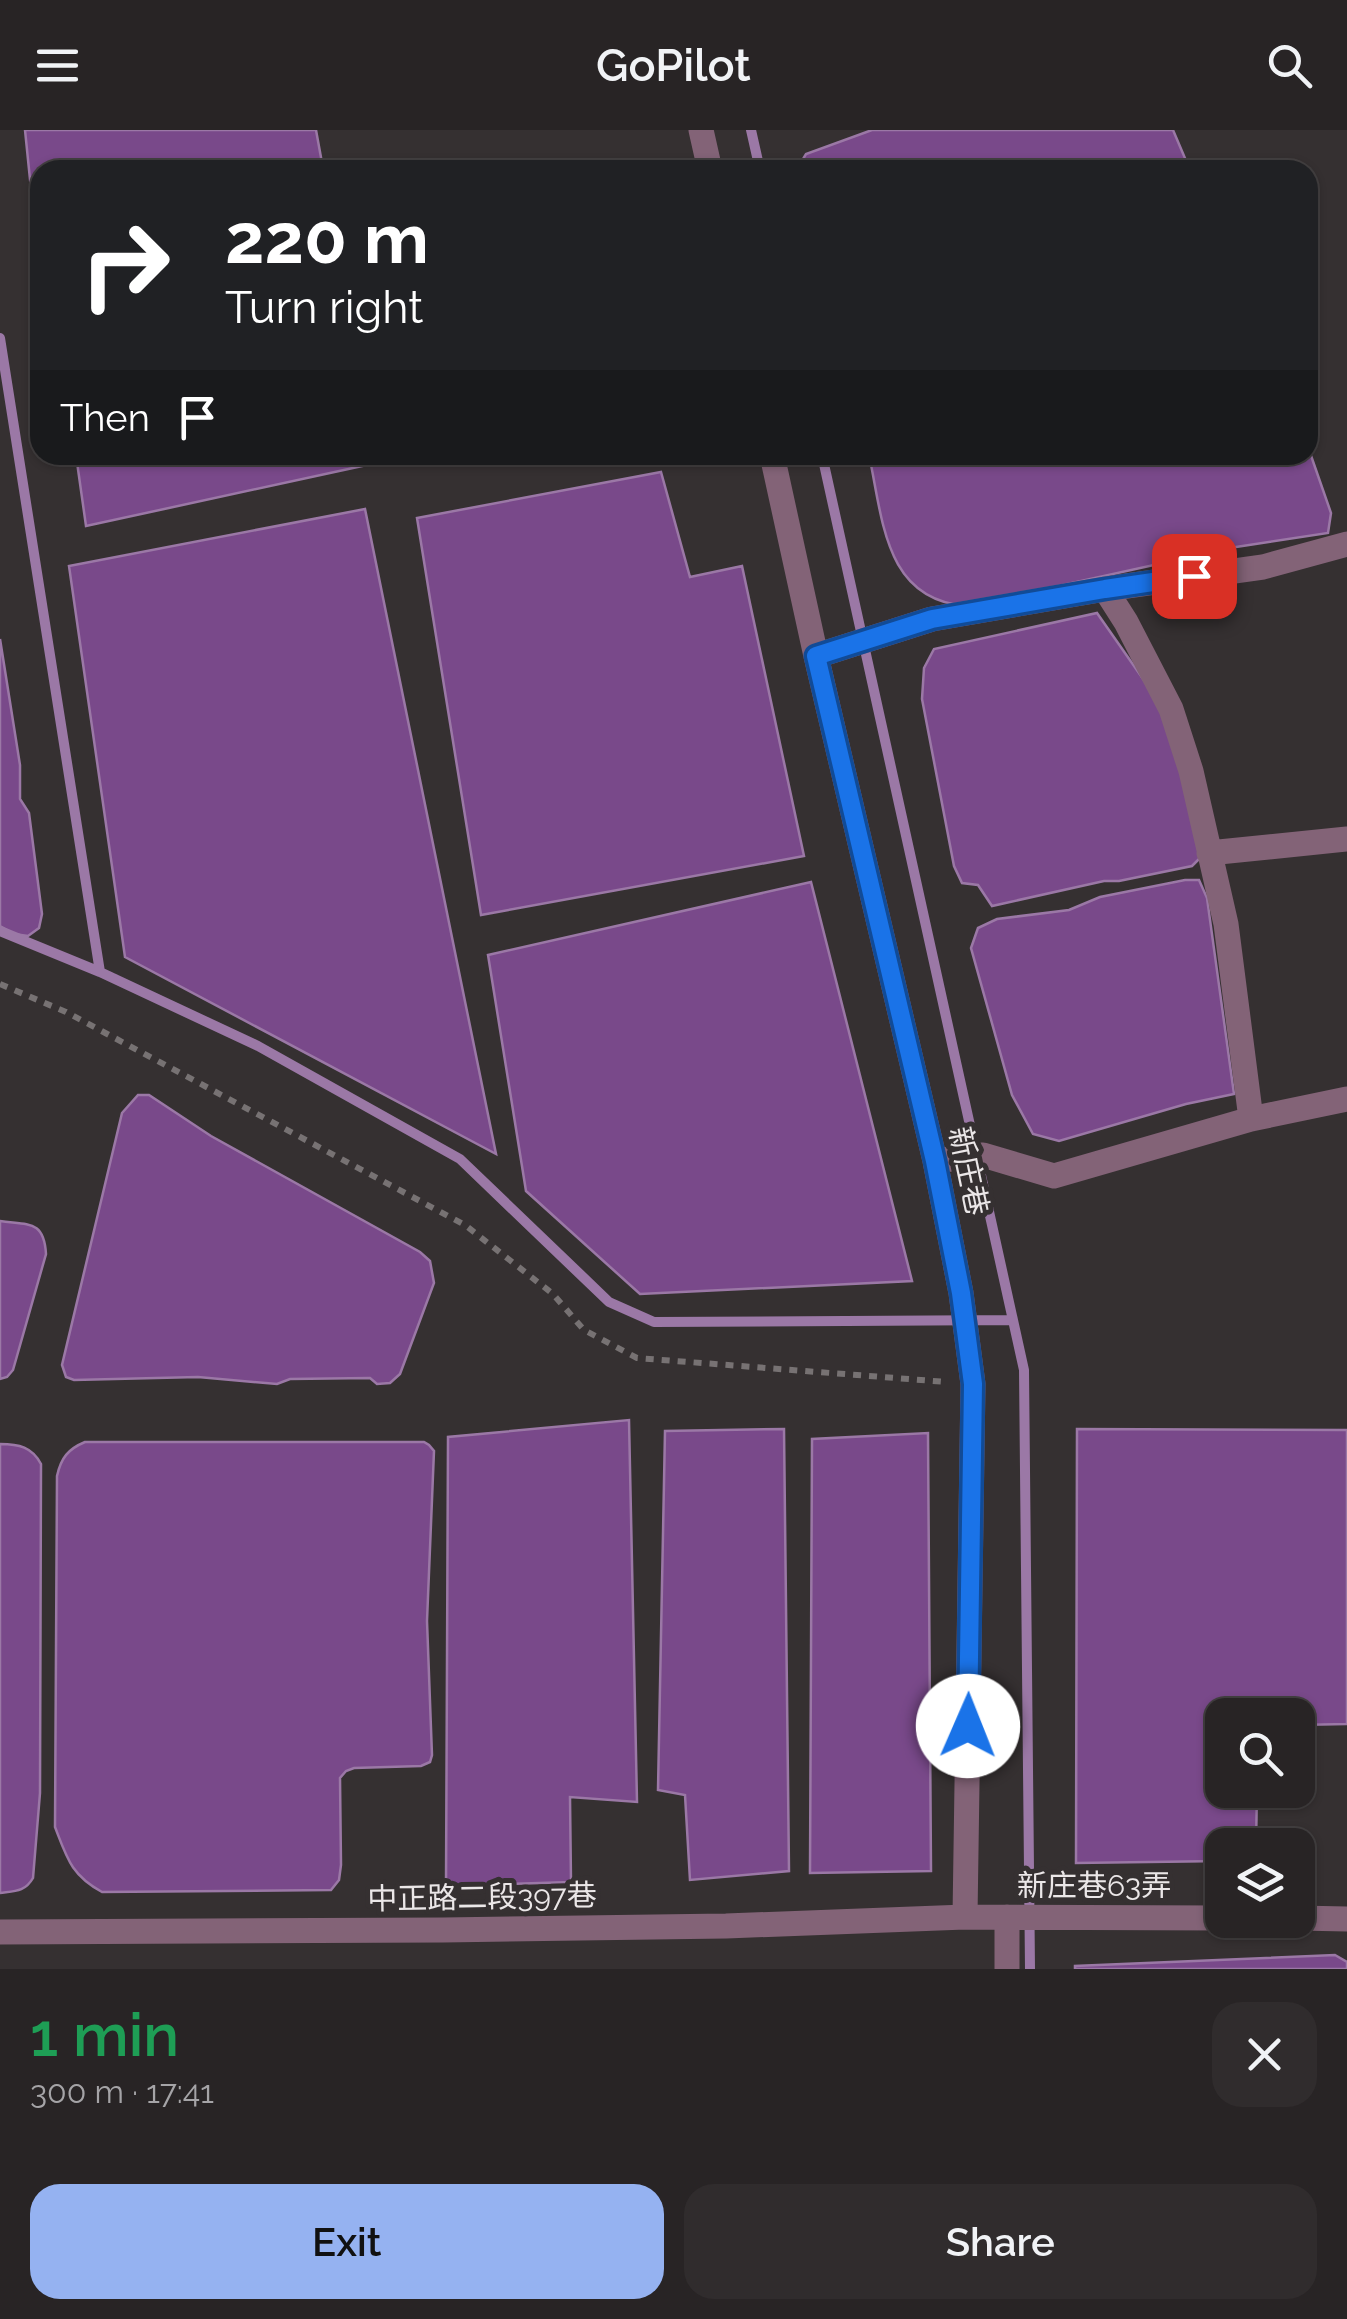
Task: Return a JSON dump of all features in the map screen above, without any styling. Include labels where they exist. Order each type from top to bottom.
[{"type":"street","points":[[701,130],[708,160]]},
{"type":"street","name":"新庄巷","points":[[774,465],[935,1161],[961,1293],[973,1384],[965,1917]]},
{"type":"street","points":[[816,656],[932,619],[1263,566],[1347,544]]},
{"type":"street","points":[[1105,589],[1170,709],[1192,771],[1226,924],[1251,1119]]},
{"type":"street","points":[[1208,853],[1347,839]]},
{"type":"street","points":[[935,1161],[983,1154],[1054,1176],[1251,1119],[1347,1099]]},
{"type":"street","name":"新庄巷63弄","points":[[965,1917],[1205,1918]]},
{"type":"street","name":"中正路二段397巷","points":[[0,1932],[726,1926],[965,1917]]},
{"type":"street","points":[[1007,1917],[1007,1969]]},
{"type":"street","points":[[1315,1918],[1347,1918]]},
{"type":"path","points":[[0,984],[66,1012],[464,1225],[553,1294],[584,1330],[637,1358],[973,1384]]},
{"type":"shaded area","points":[[25,130],[316,130],[321,160],[30,160],[30,179]]},
{"type":"shaded area","points":[[872,130],[1173,130],[1186,160],[803,160],[806,154]]},
{"type":"shaded area","points":[[77,465],[367,465],[86,526]]},
{"type":"shaded area","points":[[871,465],[1314,465],[1331,513],[1328,533],[1236,547],[967,606],[940,600],[919,589],[903,572],[884,529]]},
{"type":"shaded area","points":[[661,472],[690,577],[742,566],[804,856],[481,915],[417,518]]},
{"type":"shaded area","points":[[365,509],[496,1154],[125,957],[69,566]]},
{"type":"shaded area","points":[[1097,613],[1155,696],[1174,737],[1200,858],[1192,866],[992,906],[978,885],[962,883],[954,866],[922,699],[924,668],[934,649]]},
{"type":"shaded area","points":[[0,639],[20,765],[20,799],[29,813],[42,914],[39,928],[28,936],[0,926]]},
{"type":"shaded area","points":[[1199,880],[1207,898],[1234,1094],[1059,1141],[1033,1134],[1012,1095],[971,948],[978,928],[997,919],[1069,910],[1100,897]]},
{"type":"shaded area","points":[[811,882],[912,1281],[640,1294],[526,1191],[488,955]]},
{"type":"shaded area","points":[[138,1095],[149,1095],[211,1136],[430,1261],[434,1283],[400,1374],[390,1383],[377,1384],[370,1378],[290,1379],[277,1384],[198,1377],[66,1377],[62,1365],[122,1113]]},
{"type":"shaded area","points":[[0,1221],[33,1226],[42,1235],[46,1254],[13,1370],[0,1379]]},
{"type":"shaded area","points":[[629,1420],[637,1802],[570,1797],[571,1882],[446,1886],[448,1437]]},
{"type":"shaded area","points":[[784,1429],[789,1871],[690,1880],[685,1795],[658,1790],[665,1431]]},
{"type":"shaded area","points":[[1077,1429],[1347,1430],[1347,1724],[1315,1725],[1315,1698],[1205,1698],[1205,1808],[1257,1808],[1256,1828],[1205,1828],[1205,1861],[1076,1863]]},
{"type":"shaded area","points":[[928,1433],[931,1871],[810,1873],[812,1439]]},
{"type":"shaded area","points":[[85,1442],[424,1442],[434,1451],[427,1621],[432,1755],[430,1762],[421,1766],[354,1768],[340,1778],[341,1865],[339,1880],[331,1890],[102,1892],[71,1865],[55,1827],[57,1476],[66,1455]]},
{"type":"shaded area","points":[[0,1444],[24,1448],[41,1464],[40,1793],[33,1878],[23,1888],[0,1893]]},
{"type":"shaded area","points":[[1335,1955],[1347,1962],[1347,1969],[1075,1969],[1075,1966]]},
{"type":"waterway","points":[[751,130],[758,160]]},
{"type":"waterway","points":[[0,338],[100,972]]},
{"type":"waterway","points":[[824,465],[1024,1370],[1030,1969]]},
{"type":"waterway","points":[[0,931],[100,972],[258,1046],[460,1159],[609,1302],[654,1322],[1013,1320]]},
{"type":"route","points":[[968,1726],[973,1384],[961,1293],[935,1161],[816,656],[932,619],[1194,576]]}]
